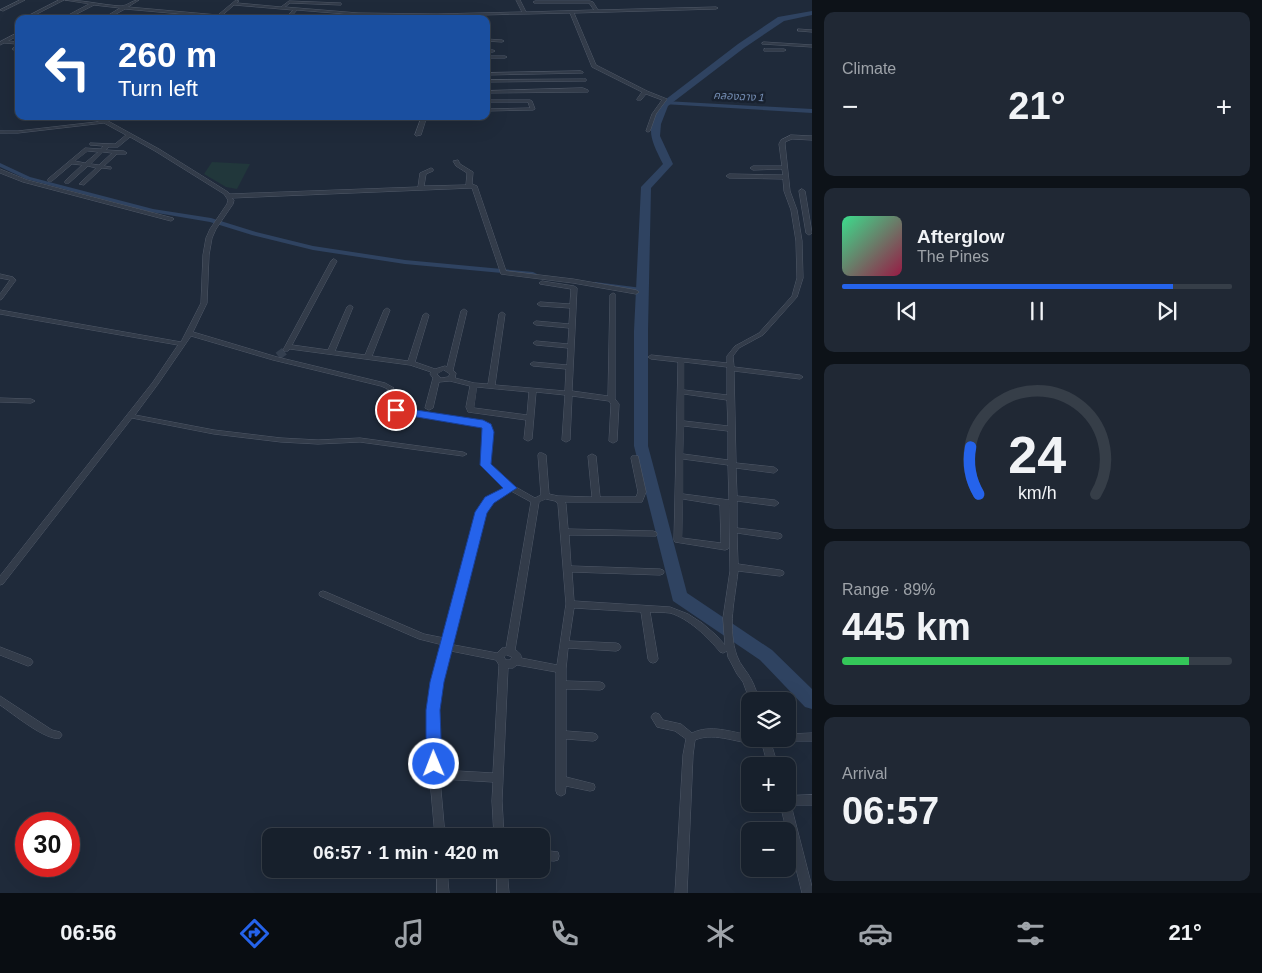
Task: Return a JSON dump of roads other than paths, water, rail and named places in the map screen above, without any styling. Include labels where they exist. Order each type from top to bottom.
[{"type":"street","points":[[2,10],[23,0]]},
{"type":"street","points":[[32,15],[62,0]]},
{"type":"street","points":[[67,0],[196,15]]},
{"type":"street","points":[[71,15],[100,0]]},
{"type":"street","points":[[111,15],[137,0]]},
{"type":"street","points":[[220,15],[238,0]]},
{"type":"street","points":[[518,0],[524,12]]},
{"type":"street","points":[[283,7],[289,2],[340,4]]},
{"type":"street","points":[[535,2],[592,2],[596,10]]},
{"type":"street","points":[[546,2],[548,11]]},
{"type":"street","points":[[567,2],[594,66],[645,92],[665,99],[654,114],[648,131]]},
{"type":"street","points":[[234,4],[360,15]]},
{"type":"street","points":[[290,15],[296,8]]},
{"type":"street","points":[[490,16],[716,8]]},
{"type":"street","points":[[799,30],[812,31]]},
{"type":"street","points":[[1,42],[15,35]]},
{"type":"street","points":[[490,40],[502,41]]},
{"type":"street","points":[[1,42],[15,44]]},
{"type":"street","points":[[764,43],[812,46]]},
{"type":"street","points":[[782,44],[786,56]]},
{"type":"street","points":[[766,50],[784,50]]},
{"type":"street","points":[[490,56],[505,57]]},
{"type":"street","points":[[490,74],[581,72]]},
{"type":"street","points":[[490,81],[584,80]]},
{"type":"street","points":[[490,92],[531,90],[585,89],[586,91],[546,92],[531,90]]},
{"type":"street","points":[[639,99],[645,92]]},
{"type":"street","points":[[490,101],[530,101],[533,109],[490,110]]},
{"type":"street","points":[[418,135],[424,120]]},
{"type":"street","points":[[0,132],[18,132],[105,122],[130,134],[229,196],[469,186],[476,188],[503,270],[636,292]]},
{"type":"street","points":[[92,144],[116,146],[130,134]]},
{"type":"street","points":[[681,360],[678,540],[681,542],[725,547],[732,464],[730,356],[732,350],[761,334],[795,296],[800,278],[800,267],[795,212],[785,177],[782,144],[785,139],[791,137],[812,138]]},
{"type":"street","points":[[67,182],[107,146]]},
{"type":"street","points":[[50,180],[87,149],[124,153]]},
{"type":"street","points":[[82,184],[116,152]]},
{"type":"street","points":[[456,161],[458,165],[470,172],[469,186]]},
{"type":"street","points":[[71,162],[109,168]]},
{"type":"street","points":[[753,168],[785,168]]},
{"type":"street","points":[[421,188],[423,173],[431,170]]},
{"type":"street","points":[[0,171],[25,181],[171,220]]},
{"type":"street","points":[[729,176],[785,177]]},
{"type":"street","points":[[802,191],[809,233]]},
{"type":"street","points":[[0,582],[131,416],[178,343],[189,334],[204,303],[208,238],[230,204],[229,196]]},
{"type":"street","points":[[795,212],[806,213]]},
{"type":"street","points":[[334,261],[287,348],[411,363],[436,375],[491,388],[568,392],[611,399]]},
{"type":"street","points":[[0,276],[13,280],[0,298]]},
{"type":"street","points":[[542,283],[574,288],[566,440]]},
{"type":"street","points":[[613,295],[611,399],[615,404],[614,441]]},
{"type":"street","points":[[540,304],[573,306]]},
{"type":"street","points":[[331,352],[350,307]]},
{"type":"street","points":[[368,357],[387,310]]},
{"type":"street","points":[[450,370],[464,311]]},
{"type":"street","points":[[0,312],[178,343]]},
{"type":"street","points":[[491,388],[502,314]]},
{"type":"street","points":[[411,363],[426,315]]},
{"type":"street","points":[[536,323],[572,326]]},
{"type":"street","points":[[189,334],[383,384],[390,388]]},
{"type":"street","points":[[536,343],[571,346]]},
{"type":"street","points":[[650,357],[800,377]]},
{"type":"street","points":[[533,364],[570,367]]},
{"type":"street","points":[[429,408],[436,375],[445,368],[453,373],[450,379]]},
{"type":"street","points":[[474,385],[470,407],[472,410],[530,418]]},
{"type":"street","points":[[528,439],[533,390]]},
{"type":"street","points":[[680,392],[731,398]]},
{"type":"street","points":[[393,398],[393,408],[401,412],[483,424],[488,429],[485,455],[486,465],[512,488],[535,501]]},
{"type":"street","points":[[0,400],[31,401]]},
{"type":"street","points":[[131,416],[214,432],[282,440],[318,442],[360,440],[463,454]]},
{"type":"street","points":[[680,423],[731,429]]},
{"type":"street","points":[[542,455],[545,496]]},
{"type":"street","points":[[592,456],[596,499]]},
{"type":"street","points":[[679,456],[774,470]]},
{"type":"street","points":[[535,501],[545,496],[639,500],[642,492],[635,458]]},
{"type":"street","points":[[439,828],[433,710],[437,682],[481,512],[490,500],[512,488]]},
{"type":"street","points":[[678,496],[730,502],[775,503]]},
{"type":"street","points":[[558,498],[562,504],[570,604],[561,668],[561,792]]},
{"type":"street","points":[[510,651],[535,501]]},
{"type":"street","points":[[726,647],[727,618],[734,567],[734,530],[730,502]]},
{"type":"street","points":[[734,530],[778,536]]},
{"type":"street","points":[[564,532],[652,534]]},
{"type":"street","points":[[734,567],[780,573]]},
{"type":"street","points":[[567,570],[660,572]]},
{"type":"street","points":[[323,594],[422,637],[513,664],[516,661],[561,668]]},
{"type":"street","points":[[570,604],[645,608],[678,612],[726,647],[747,680],[751,692]]},
{"type":"street","points":[[645,608],[653,659]]},
{"type":"street","points":[[565,644],[616,648]]},
{"type":"street","points":[[0,651],[28,662]]},
{"type":"street","points":[[499,828],[501,660],[505,651],[510,651]]},
{"type":"street","points":[[510,651],[517,657],[516,661]]},
{"type":"street","points":[[561,685],[600,686]]},
{"type":"street","points":[[0,700],[49,733],[57,735]]},
{"type":"street","points":[[656,717],[660,724],[678,727],[691,738]]},
{"type":"street","points":[[681,893],[688,754],[691,738],[699,733],[710,732],[741,736]]},
{"type":"street","points":[[561,735],[593,737]]},
{"type":"street","points":[[796,738],[812,737]]},
{"type":"street","points":[[435,774],[498,778]]},
{"type":"street","points":[[561,780],[590,787]]},
{"type":"street","points":[[796,801],[812,800]]},
{"type":"street","points":[[788,812],[807,870],[808,893]]},
{"type":"street","points":[[550,856],[554,856]]},
{"type":"street","points":[[442,878],[443,893]]},
{"type":"street","points":[[502,878],[503,893]]},
{"type":"waterway","points":[[812,13],[781,19],[741,46],[664,105],[656,124],[655,136],[668,164],[646,187],[641,331],[641,446],[679,596],[766,655],[812,701]]},
{"type":"waterway","name":"คลองฉาง 1","points":[[665,103],[812,111]]},
{"type":"waterway","points":[[0,165],[28,178],[153,211],[211,220],[254,234],[313,248],[405,262],[533,274]]},
{"type":"waterway","points":[[598,284],[642,290]]},
{"type":"tunnel","points":[[278,356],[286,350]]},
{"type":"tunnel","points":[[390,388],[393,398]]}]
